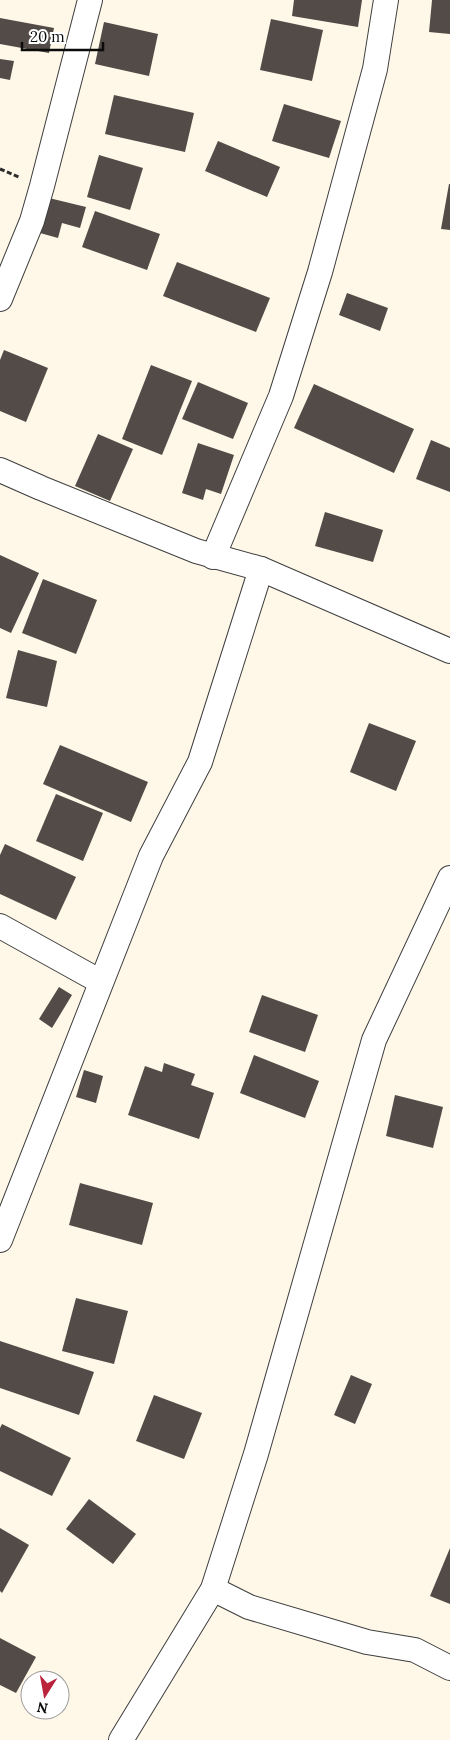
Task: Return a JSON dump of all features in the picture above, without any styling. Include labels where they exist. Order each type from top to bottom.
[{"type":"street","points":[[0,299],[32,222],[90,0]]},
{"type":"street","points":[[214,556],[281,396],[318,281],[375,69],[386,0]]},
{"type":"street","points":[[0,470],[196,551],[261,569],[450,651]]},
{"type":"street","points":[[0,1240],[151,856],[200,762],[261,569]]},
{"type":"street","points":[[121,1740],[212,1589],[256,1454],[374,1040],[450,878]]},
{"type":"street","points":[[0,926],[101,982]]},
{"type":"street","points":[[212,1589],[249,1607],[367,1642],[415,1650],[450,1668]]},
{"type":"building","points":[[294,0],[362,0],[358,27],[292,16]]},
{"type":"building","points":[[432,0],[450,0],[450,34],[429,32]]},
{"type":"building","points":[[0,18],[54,28],[49,53],[0,44]]},
{"type":"building","points":[[271,19],[323,30],[312,81],[260,70]]},
{"type":"building","points":[[104,22],[158,34],[149,76],[95,64]]},
{"type":"building","points":[[0,59],[14,61],[10,80],[0,78]]},
{"type":"building","points":[[114,95],[194,113],[185,152],[105,134]]},
{"type":"building","points":[[284,104],[341,121],[329,158],[272,141]]},
{"type":"building","points":[[218,141],[280,167],[267,197],[205,171]]},
{"type":"building","points":[[99,155],[143,168],[130,210],[87,197]]},
{"type":"building","points":[[450,184],[450,230],[441,229]]},
{"type":"building","points":[[49,198],[86,207],[80,228],[62,223],[58,238],[40,233]]},
{"type":"building","points":[[95,211],[160,234],[147,270],[82,247]]},
{"type":"building","points":[[177,262],[270,298],[256,332],[163,296]]},
{"type":"building","points":[[347,293],[388,308],[380,331],[339,315]]},
{"type":"building","points":[[4,350],[48,368],[26,422],[0,411],[0,360]]},
{"type":"building","points":[[151,365],[192,381],[162,455],[122,439]]},
{"type":"building","points":[[198,382],[248,403],[233,439],[182,419]]},
{"type":"building","points":[[314,384],[414,429],[394,473],[294,428]]},
{"type":"building","points":[[98,434],[133,449],[110,501],[75,486]]},
{"type":"building","points":[[431,440],[450,448],[450,492],[416,479]]},
{"type":"building","points":[[198,443],[234,455],[221,494],[206,489],[203,500],[182,493]]},
{"type":"building","points":[[325,512],[383,530],[373,562],[315,546]]},
{"type":"building","points":[[0,555],[39,573],[11,633],[0,628]]},
{"type":"building","points":[[43,579],[97,600],[76,654],[22,633]]},
{"type":"building","points":[[18,650],[57,661],[47,707],[6,698]]},
{"type":"building","points":[[369,723],[416,741],[396,791],[350,772]]},
{"type":"building","points":[[60,745],[148,782],[131,822],[43,784]]},
{"type":"building","points":[[56,794],[103,813],[83,861],[36,841]]},
{"type":"building","points":[[5,844],[76,877],[56,920],[0,894],[0,855]]},
{"type":"building","points":[[59,987],[72,995],[52,1028],[39,1019]]},
{"type":"building","points":[[262,995],[318,1015],[305,1052],[249,1032]]},
{"type":"building","points":[[254,1055],[319,1081],[305,1118],[240,1093]]},
{"type":"building","points":[[164,1063],[195,1074],[191,1085],[214,1093],[199,1139],[128,1115],[145,1066],[162,1072]]},
{"type":"building","points":[[84,1070],[103,1076],[96,1103],[76,1097]]},
{"type":"building","points":[[395,1095],[443,1107],[433,1148],[386,1136]]},
{"type":"building","points":[[80,1183],[153,1203],[142,1245],[69,1225]]},
{"type":"building","points":[[76,1298],[128,1311],[114,1364],[62,1351]]},
{"type":"building","points":[[0,1341],[94,1372],[79,1415],[0,1388]]},
{"type":"building","points":[[351,1375],[372,1384],[355,1424],[334,1415]]},
{"type":"building","points":[[154,1395],[202,1413],[184,1459],[136,1441]]},
{"type":"building","points":[[2,1424],[71,1458],[52,1496],[0,1471],[0,1428]]},
{"type":"building","points":[[89,1499],[136,1534],[113,1564],[66,1529]]},
{"type":"building","points":[[0,1528],[29,1545],[2,1593],[0,1591]]},
{"type":"building","points":[[450,1548],[450,1604],[430,1596]]},
{"type":"building","points":[[0,1638],[36,1657],[29,1670],[20,1670],[20,1686],[16,1693],[0,1685]]}]
